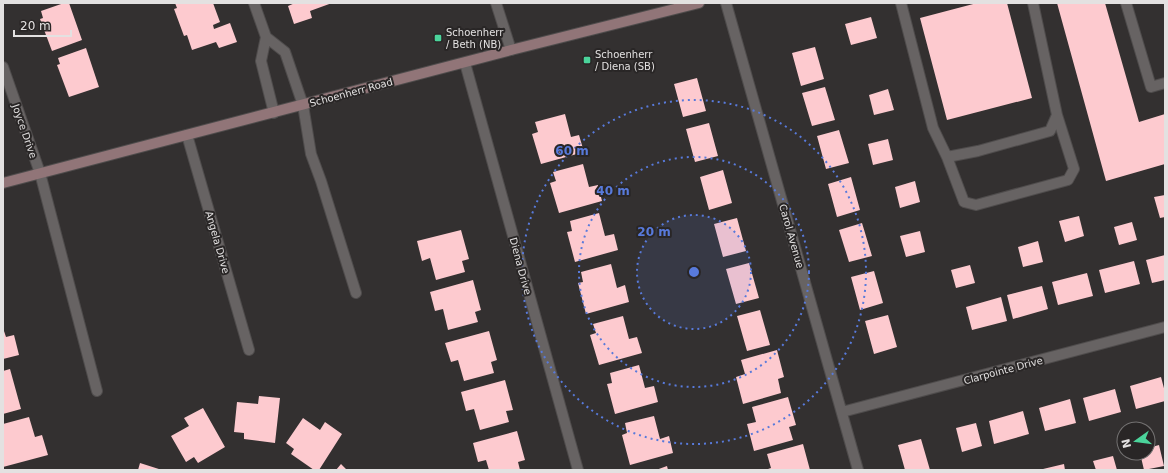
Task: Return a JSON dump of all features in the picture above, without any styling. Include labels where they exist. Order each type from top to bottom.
[{"type":"main road","name":"Schoenherr Road","points":[[3,183],[511,50],[699,3]]},
{"type":"street","points":[[254,3],[266,37],[261,61],[274,112]]},
{"type":"street","points":[[496,3],[511,50]]},
{"type":"street","name":"Carol Avenue","points":[[726,3],[858,470]]},
{"type":"street","points":[[901,3],[933,128],[947,157],[964,202],[976,206],[1068,180],[1074,169],[1057,116],[1033,3]]},
{"type":"street","points":[[1126,3],[1151,87],[1165,83]]},
{"type":"street","points":[[266,37],[285,52],[302,105],[311,154],[356,293]]},
{"type":"street","name":"Diena Drive","points":[[464,63],[578,470]]},
{"type":"street","name":"Joyce Drive","points":[[3,67],[40,173],[97,391]]},
{"type":"street","points":[[947,157],[978,151],[1050,132],[1057,116]]},
{"type":"street","name":"Angela Drive","points":[[187,135],[249,350]]},
{"type":"street","name":"Clarpointe Drive","points":[[842,412],[1165,327]]},
{"type":"building","points":[[64,3],[69,3],[82,40],[52,51],[40,19],[43,18],[41,11]]},
{"type":"building","points":[[175,3],[213,3],[220,22],[213,25],[214,29],[230,23],[237,42],[219,48],[216,42],[192,50],[187,35],[184,36],[174,9],[177,8]]},
{"type":"building","points":[[295,3],[332,3],[310,11],[312,18],[294,24],[288,6]]},
{"type":"building","points":[[977,3],[1007,3],[1032,98],[947,120],[920,18]]},
{"type":"building","points":[[1057,3],[1105,3],[1139,122],[1165,114],[1165,164],[1106,181]]},
{"type":"building","points":[[871,17],[877,38],[851,45],[845,24]]},
{"type":"building","points":[[815,47],[824,79],[801,86],[792,53]]},
{"type":"building","points":[[86,48],[99,87],[69,97],[57,65],[60,64],[58,58]]},
{"type":"building","points":[[697,78],[706,111],[683,117],[674,84]]},
{"type":"building","points":[[825,87],[835,120],[812,126],[802,93]]},
{"type":"building","points":[[888,89],[894,110],[874,115],[869,95]]},
{"type":"building","points":[[565,114],[571,137],[579,135],[584,152],[541,164],[532,134],[538,132],[535,122]]},
{"type":"building","points":[[709,123],[718,156],[695,162],[686,129]]},
{"type":"building","points":[[839,130],[849,163],[826,169],[817,136]]},
{"type":"building","points":[[888,139],[893,160],[873,165],[868,144]]},
{"type":"building","points":[[583,164],[589,187],[598,185],[602,201],[559,213],[550,183],[556,181],[553,172]]},
{"type":"building","points":[[723,170],[732,203],[709,210],[700,177]]},
{"type":"building","points":[[851,177],[860,210],[837,217],[828,184]]},
{"type":"building","points":[[915,181],[920,202],[900,208],[895,187]]},
{"type":"building","points":[[1165,195],[1165,217],[1160,218],[1154,197]]},
{"type":"building","points":[[599,213],[605,236],[614,234],[618,250],[575,262],[567,232],[572,231],[570,221]]},
{"type":"building","points":[[1079,216],[1084,236],[1065,242],[1059,221]]},
{"type":"building","points":[[737,218],[746,251],[723,257],[714,224]]},
{"type":"building","points":[[1132,222],[1137,240],[1119,245],[1114,227]]},
{"type":"building","points":[[862,223],[872,256],[849,262],[839,230]]},
{"type":"building","points":[[461,230],[469,259],[462,261],[465,272],[436,280],[430,258],[422,261],[417,241]]},
{"type":"building","points":[[920,231],[925,252],[906,257],[900,236]]},
{"type":"building","points":[[1038,241],[1043,262],[1023,267],[1018,247]]},
{"type":"building","points":[[1165,255],[1165,280],[1152,283],[1146,260]]},
{"type":"building","points":[[1134,261],[1140,284],[1105,293],[1099,270]]},
{"type":"building","points":[[749,263],[759,298],[736,304],[726,269]]},
{"type":"building","points":[[611,264],[617,288],[625,285],[629,302],[586,314],[578,283],[583,282],[581,272]]},
{"type":"building","points":[[970,265],[975,283],[956,288],[951,270]]},
{"type":"building","points":[[874,271],[883,303],[860,310],[851,277]]},
{"type":"building","points":[[1087,273],[1093,296],[1058,305],[1052,282]]},
{"type":"building","points":[[473,280],[481,310],[475,312],[478,322],[448,330],[443,309],[435,311],[430,292]]},
{"type":"building","points":[[1042,286],[1048,309],[1013,319],[1007,295]]},
{"type":"building","points":[[1001,297],[1007,321],[972,330],[966,307]]},
{"type":"building","points":[[760,310],[770,345],[747,351],[737,316]]},
{"type":"building","points":[[888,315],[897,347],[874,354],[865,321]]},
{"type":"building","points":[[623,316],[629,339],[637,337],[642,353],[599,365],[590,335],[596,333],[593,324]]},
{"type":"building","points":[[3,328],[6,337],[14,335],[19,355],[3,359]]},
{"type":"building","points":[[489,331],[497,360],[491,362],[494,373],[464,381],[458,360],[451,362],[445,343]]},
{"type":"building","points":[[777,350],[784,377],[778,379],[781,393],[743,404],[736,377],[745,374],[741,360]]},
{"type":"building","points":[[639,365],[645,388],[654,386],[658,402],[615,414],[607,384],[612,383],[610,373]]},
{"type":"building","points":[[10,369],[21,409],[3,414],[3,371]]},
{"type":"building","points":[[1161,377],[1165,392],[1165,401],[1136,409],[1130,386]]},
{"type":"building","points":[[505,380],[513,410],[506,411],[509,422],[480,430],[474,409],[466,411],[461,392]]},
{"type":"building","points":[[1115,389],[1121,412],[1089,421],[1083,398]]},
{"type":"building","points":[[259,396],[280,398],[275,443],[244,439],[244,433],[234,432],[237,402],[258,404]]},
{"type":"building","points":[[788,397],[796,425],[789,427],[793,440],[754,451],[747,424],[756,422],[752,407]]},
{"type":"building","points":[[1070,399],[1076,423],[1045,431],[1039,408]]},
{"type":"building","points":[[203,408],[225,447],[198,463],[194,457],[186,462],[171,436],[189,426],[184,418]]},
{"type":"building","points":[[1023,411],[1029,434],[994,444],[989,421]]},
{"type":"building","points":[[654,416],[660,439],[669,436],[673,453],[630,465],[622,435],[627,433],[625,423]]},
{"type":"building","points":[[29,417],[35,437],[42,435],[48,455],[3,467],[3,424]]},
{"type":"building","points":[[303,418],[320,430],[325,422],[342,434],[319,470],[314,470],[291,454],[294,449],[286,443]]},
{"type":"building","points":[[976,423],[982,446],[962,452],[956,428]]},
{"type":"building","points":[[517,431],[525,460],[518,462],[520,470],[489,470],[486,460],[478,462],[473,443]]},
{"type":"building","points":[[921,439],[930,470],[905,470],[898,445]]},
{"type":"building","points":[[803,444],[810,470],[765,470],[771,468],[767,454]]},
{"type":"building","points":[[1159,445],[1164,466],[1144,470],[1142,461],[1156,461],[1156,446]]},
{"type":"building","points":[[1113,456],[1117,470],[1096,470],[1093,461]]},
{"type":"building","points":[[140,463],[162,470],[138,470]]},
{"type":"building","points":[[341,464],[347,470],[336,470]]},
{"type":"building","points":[[1064,464],[1065,470],[1043,470],[1043,469]]},
{"type":"building","points":[[667,466],[668,470],[656,470]]},
{"type":"place","name":"Schoenherr / Beth (NB)","points":[[438,38]]},
{"type":"place","name":"Schoenherr / Diena (SB)","points":[[587,60]]}]
